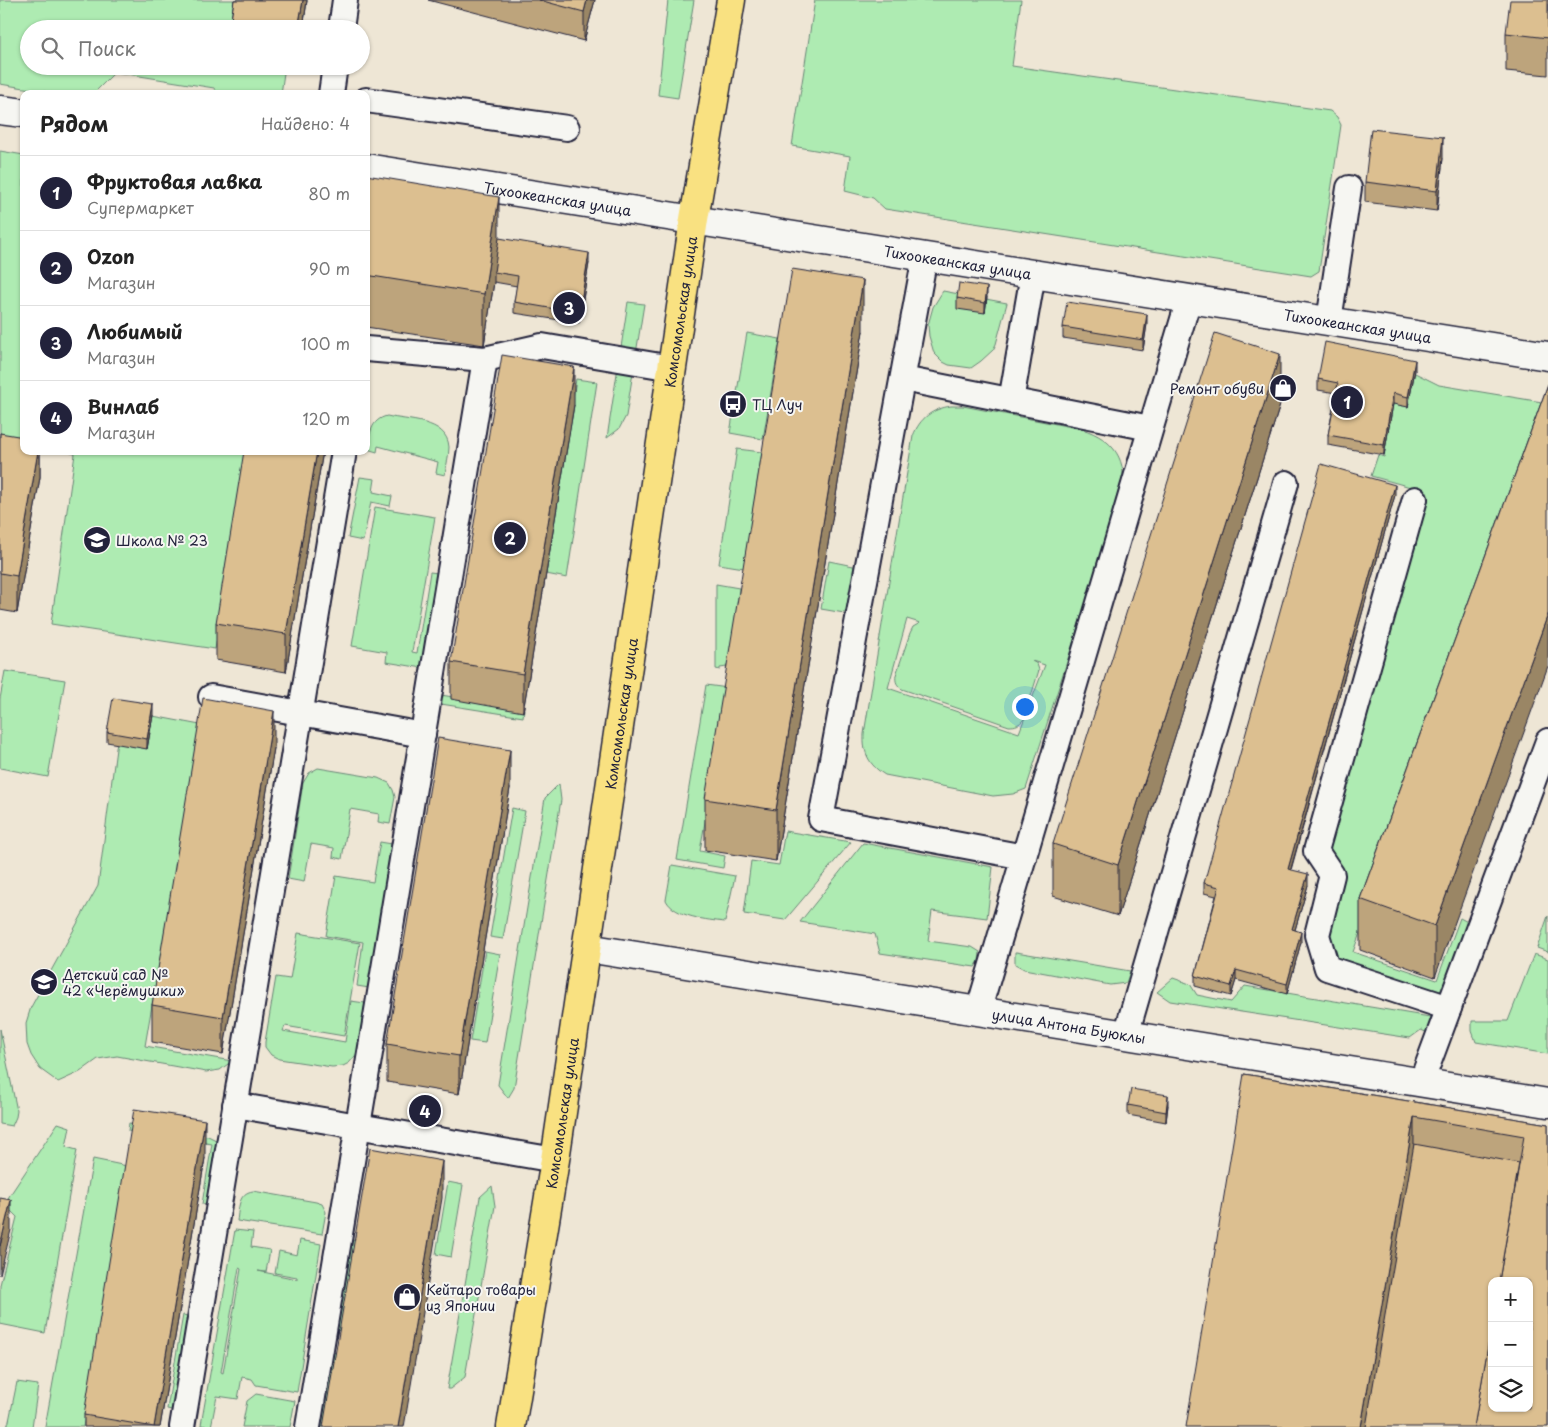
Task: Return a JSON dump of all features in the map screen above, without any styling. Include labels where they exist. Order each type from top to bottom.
[{"type":"main road","name":"Комсомольская улица","points":[[511,1427],[555,1160],[694,220],[731,0]]},
{"type":"street","points":[[0,110],[20,113]]},
{"type":"street","name":"Тихоокеанская улица","points":[[370,169],[1548,356]]},
{"type":"street","name":"улица Антона Буюклы","points":[[587,948],[1126,1035],[1378,1085],[1422,1083],[1548,1104]]},
{"type":"lane","points":[[342,20],[345,0]]},
{"type":"lane","points":[[332,90],[334,75]]},
{"type":"lane","points":[[370,101],[567,128]]},
{"type":"lane","points":[[1329,321],[1349,188]]},
{"type":"lane","points":[[925,256],[821,820],[1024,857]]},
{"type":"lane","points":[[1011,401],[1033,274]]},
{"type":"lane","points":[[978,1012],[1189,299]]},
{"type":"lane","points":[[370,348],[485,359],[542,346],[672,368]]},
{"type":"lane","points":[[308,1427],[485,359]]},
{"type":"lane","points":[[903,379],[1150,428]]},
{"type":"lane","points":[[182,1427],[343,455]]},
{"type":"lane","points":[[1126,1035],[1286,483]]},
{"type":"lane","points":[[1415,499],[1316,851],[1332,875],[1317,935],[1327,968],[1449,1008]]},
{"type":"lane","points":[[211,697],[422,735]]},
{"type":"lane","points":[[1422,1083],[1548,741]]},
{"type":"lane","points":[[235,1105],[555,1160]]},
{"type":"green space","points":[[0,0],[307,0],[304,20],[20,20],[20,75],[112,75],[97,90],[37,90],[0,84]]},
{"type":"green space","points":[[668,0],[694,0],[678,98],[658,95]]},
{"type":"green space","points":[[815,0],[1021,0],[1012,66],[1330,111],[1337,117],[1341,125],[1319,271],[1311,276],[885,209],[873,198],[845,191],[850,156],[792,146]]},
{"type":"green space","points":[[134,75],[284,75],[282,90],[215,90],[214,88]]},
{"type":"green space","points":[[0,151],[20,154],[20,442],[0,439]]},
{"type":"green space","points":[[943,291],[1007,303],[993,350],[971,368],[949,365],[934,353],[928,325],[933,307]]},
{"type":"green space","points":[[628,302],[644,304],[626,416],[619,429],[607,438]]},
{"type":"green space","points":[[747,333],[780,339],[763,439],[730,433]]},
{"type":"green space","points":[[1409,370],[1439,385],[1548,403],[1545,429],[1353,952],[1437,980],[1460,918],[1473,925],[1445,999],[1334,964],[1324,937],[1323,849],[1425,491],[1371,476],[1378,455],[1384,457],[1393,396]]},
{"type":"green space","points":[[576,379],[597,382],[567,578],[546,574]]},
{"type":"green space","points":[[963,406],[1082,429],[1093,433],[1111,445],[1117,453],[1123,471],[1121,494],[1026,789],[1013,794],[993,796],[885,775],[871,763],[865,747],[864,734],[913,436],[919,424],[928,415],[938,409]],"holes":[[[907,619],[920,623],[913,627],[910,633],[896,675],[896,681],[899,686],[902,689],[1009,726],[1017,725],[1024,719],[1039,670],[1037,664],[1032,661],[1045,665],[1019,733],[888,688]]]},
{"type":"green space","points":[[387,416],[425,423],[441,431],[447,438],[449,447],[445,475],[436,473],[438,462],[378,446],[377,452],[370,450],[370,433],[374,425],[381,418]]},
{"type":"green space","points":[[737,449],[762,452],[744,568],[719,564]]},
{"type":"green space","points":[[75,455],[247,455],[215,649],[51,624]]},
{"type":"green space","points":[[360,477],[375,479],[373,492],[392,496],[390,506],[371,502],[363,541],[348,538]]},
{"type":"green space","points":[[375,507],[435,517],[412,652],[417,653],[430,572],[438,573],[423,668],[386,662],[387,652],[352,646]]},
{"type":"green space","points":[[829,561],[858,567],[850,614],[821,609]]},
{"type":"green space","points":[[716,584],[739,588],[732,652],[727,667],[720,668],[720,670],[716,669]]},
{"type":"green space","points":[[5,671],[65,680],[48,777],[0,768],[0,699]]},
{"type":"green space","points":[[706,685],[728,688],[700,851],[725,856],[723,868],[677,860]]},
{"type":"green space","points":[[441,695],[524,709],[523,717],[441,704]]},
{"type":"green space","points":[[153,716],[200,725],[145,1046],[232,1061],[220,1070],[206,1072],[117,1056],[98,1059],[80,1072],[58,1082],[40,1069],[31,1055],[27,1044],[26,1023],[31,1007],[98,886],[117,741],[147,746]]},
{"type":"green space","points":[[318,768],[378,778],[389,783],[395,797],[390,824],[378,822],[379,814],[350,809],[342,859],[333,857],[334,848],[311,844],[304,882],[288,879],[303,783],[309,773]]},
{"type":"green space","points":[[559,784],[561,800],[514,1088],[508,1098],[498,1085],[545,798]]},
{"type":"green space","points":[[512,808],[525,811],[503,939],[490,937]]},
{"type":"green space","points":[[785,831],[851,842],[785,920],[744,914],[751,861],[779,865]]},
{"type":"green space","points":[[380,842],[392,844],[369,988],[357,986],[363,942],[326,936],[336,876],[373,882]]},
{"type":"green space","points":[[863,843],[993,867],[987,918],[932,911],[928,941],[972,947],[980,952],[979,961],[975,967],[880,953],[875,934],[800,922]]},
{"type":"green space","points":[[672,865],[735,876],[725,922],[692,917],[670,906],[666,900]]},
{"type":"green space","points":[[1548,916],[1548,952],[1537,948]]},
{"type":"green space","points":[[298,933],[360,943],[344,1036],[285,1026],[283,1031],[345,1042],[351,1001],[365,1003],[356,1055],[349,1063],[343,1066],[332,1067],[279,1059],[271,1055],[265,1047],[276,977],[290,979]]},
{"type":"green space","points":[[485,951],[500,954],[485,1043],[470,1041]]},
{"type":"green space","points":[[1015,952],[1130,971],[1126,983],[1110,985],[1024,969],[1015,964]]},
{"type":"green space","points":[[1534,954],[1548,959],[1548,1054],[1476,1042],[1472,1031],[1472,1021],[1508,1021]]},
{"type":"green space","points":[[1173,978],[1190,984],[1197,995],[1231,1002],[1245,986],[1436,1018],[1430,1034],[1421,1030],[1410,1038],[1170,1001],[1157,992]]},
{"type":"green space","points":[[0,1029],[17,1111],[12,1126],[0,1124]]},
{"type":"green space","points":[[58,1123],[70,1127],[66,1147],[77,1150],[45,1333],[0,1324],[0,1285],[17,1217],[4,1204]]},
{"type":"green space","points":[[129,1123],[208,1136],[216,1140],[219,1144],[211,1205],[202,1204],[212,1144],[128,1131]]},
{"type":"green space","points":[[93,1159],[127,1166],[83,1427],[45,1427]]},
{"type":"green space","points":[[448,1182],[463,1185],[451,1257],[436,1254]]},
{"type":"green space","points":[[492,1186],[495,1206],[465,1377],[450,1389],[447,1389],[480,1197]]},
{"type":"green space","points":[[253,1191],[322,1204],[326,1212],[322,1234],[237,1221],[242,1198],[248,1192]]},
{"type":"green space","points":[[235,1230],[253,1232],[251,1247],[270,1250],[266,1272],[258,1271],[297,1279],[297,1277],[275,1273],[279,1251],[297,1255],[300,1240],[321,1244],[297,1392],[256,1385],[252,1379],[242,1377],[238,1399],[217,1396],[211,1427],[201,1425]],"holes":[[[239,1268],[241,1269],[223,1373],[221,1372]]]},
{"type":"green space","points":[[348,1239],[357,1241],[342,1331],[334,1330]]},
{"type":"green space","points":[[183,1315],[192,1317],[176,1411],[167,1409]]},
{"type":"green space","points":[[330,1352],[338,1353],[326,1427],[318,1427]]},
{"type":"green space","points":[[17,1382],[38,1385],[32,1427],[7,1427]]},
{"type":"green space","points":[[256,1394],[295,1401],[290,1427],[242,1427],[247,1401]]},
{"type":"building","points":[[234,0],[303,0],[300,20],[231,20]]},
{"type":"building","points":[[539,0],[587,0],[584,12]]},
{"type":"building","points":[[1510,0],[1548,0],[1548,38],[1506,33]]},
{"type":"building","points":[[1371,129],[1443,137],[1437,191],[1365,182]]},
{"type":"building","points":[[370,176],[499,197],[484,294],[370,276]]},
{"type":"building","points":[[499,238],[589,253],[579,313],[514,302],[518,276],[494,272]]},
{"type":"building","points":[[792,269],[863,280],[776,810],[705,799]]},
{"type":"building","points":[[959,283],[987,287],[985,303],[957,298]]},
{"type":"building","points":[[1067,302],[1147,314],[1143,340],[1063,327]]},
{"type":"building","points":[[1215,333],[1280,354],[1118,865],[1053,844]]},
{"type":"building","points":[[1325,342],[1415,360],[1408,397],[1393,393],[1384,445],[1328,435],[1338,383],[1318,379]]},
{"type":"building","points":[[502,355],[574,367],[523,674],[451,662]]},
{"type":"building","points":[[1548,384],[1548,614],[1435,926],[1360,899]]},
{"type":"building","points":[[0,433],[20,436],[20,455],[37,455],[17,576],[0,573]]},
{"type":"building","points":[[243,455],[316,455],[286,634],[216,623]]},
{"type":"building","points":[[1321,464],[1395,485],[1288,869],[1308,874],[1292,929],[1301,932],[1287,984],[1236,970],[1231,986],[1195,976],[1219,887],[1204,883]]},
{"type":"building","points":[[113,698],[153,704],[147,739],[107,732]]},
{"type":"building","points":[[203,698],[274,711],[223,1017],[152,1005]]},
{"type":"building","points":[[438,738],[510,750],[459,1056],[387,1044]]},
{"type":"building","points":[[1244,1074],[1548,1124],[1548,1427],[1474,1427],[1488,1346],[1488,1412],[1533,1412],[1533,1277],[1500,1277],[1524,1136],[1414,1117],[1361,1427],[1186,1427]]},
{"type":"building","points":[[1131,1089],[1168,1095],[1166,1112],[1128,1105]]},
{"type":"building","points":[[134,1109],[205,1120],[154,1427],[84,1415]]},
{"type":"building","points":[[1414,1144],[1519,1163],[1500,1277],[1488,1277],[1488,1346],[1474,1427],[1366,1427]]},
{"type":"building","points":[[370,1148],[442,1161],[398,1427],[323,1427]]},
{"type":"building","points":[[0,1198],[11,1200],[0,1246]]},
{"type":"place","name":"Любимый","points":[[569,308]]},
{"type":"place","name":"Ремонт обуви","points":[[1283,388]]},
{"type":"place","name":"Фруктовая лавка","points":[[1347,402]]},
{"type":"place","name":"ТЦ Луч","points":[[733,404]]},
{"type":"place","name":"Ozon","points":[[510,538]]},
{"type":"place","name":"Школа № 23","points":[[97,540]]},
{"type":"place","name":"Детский сад № 42 «Черёмушки»","points":[[44,982]]},
{"type":"place","name":"Винлаб","points":[[425,1111]]},
{"type":"place","name":"Кейтаро товары из Японии","points":[[407,1297]]}]
